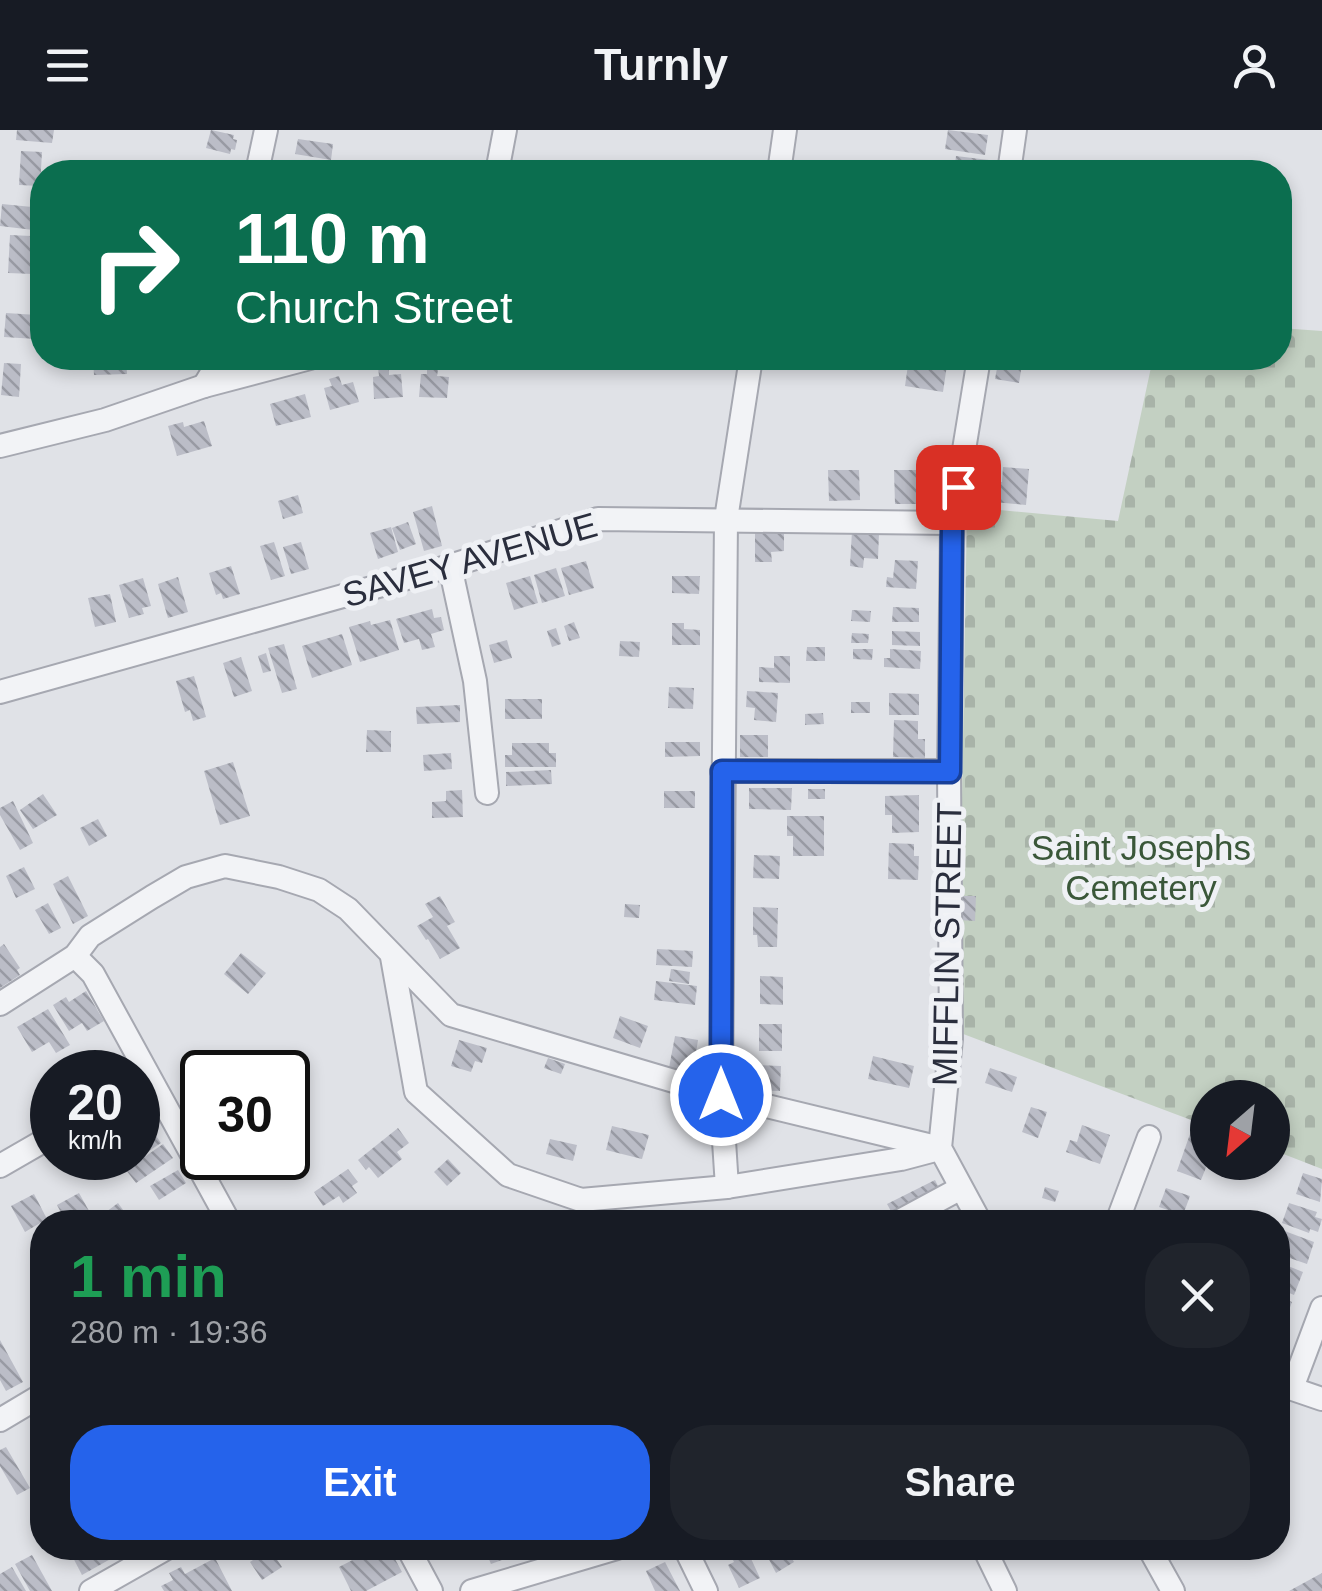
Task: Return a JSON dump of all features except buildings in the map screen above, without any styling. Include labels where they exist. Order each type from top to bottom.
[{"type":"street","points":[[260,160],[266,130]]},
{"type":"street","points":[[499,160],[505,130]]},
{"type":"street","points":[[781,160],[785,130]]},
{"type":"street","points":[[1011,160],[1015,130]]},
{"type":"street","points":[[204,386],[214,370]]},
{"type":"street","points":[[0,446],[105,420],[265,370]]},
{"type":"street","points":[[727,1187],[721,1095],[726,519],[749,370]]},
{"type":"street","name":"MIFFLIN STREET","points":[[940,1148],[951,1039],[952,523],[977,370]]},
{"type":"street","name":"SAVEY AVENUE","points":[[0,692],[450,566],[598,519],[952,523]]},
{"type":"street","points":[[450,566],[475,681],[487,794]]},
{"type":"street","points":[[722,771],[950,772]]},
{"type":"street","points":[[0,1004],[75,956],[90,936],[186,877],[225,866],[279,877],[319,890],[348,909],[451,1016],[721,1095],[940,1148],[973,1210]]},
{"type":"street","points":[[75,956],[93,974],[129,1050]]},
{"type":"street","points":[[392,957],[416,1092],[508,1175],[581,1200],[727,1187],[901,1159],[940,1148]]},
{"type":"street","points":[[160,1109],[222,1210]]},
{"type":"street","points":[[1122,1210],[1149,1137]]},
{"type":"street","points":[[0,1166],[30,1149]]},
{"type":"street","points":[[920,1210],[960,1188]]},
{"type":"street","points":[[1290,1375],[1322,1308]]},
{"type":"street","points":[[1290,1388],[1322,1399]]},
{"type":"street","points":[[0,1420],[30,1403]]},
{"type":"street","points":[[90,1591],[146,1560]]},
{"type":"street","points":[[415,1560],[432,1591]]},
{"type":"street","points":[[472,1591],[577,1560]]},
{"type":"street","points":[[690,1560],[706,1591]]},
{"type":"street","points":[[990,1560],[1005,1591]]},
{"type":"street","points":[[1156,1560],[1173,1591]]},
{"type":"green space","name":"Saint Josephs Cemetery","points":[[1292,329],[1322,331],[1322,1169],[1290,1157],[1290,1080],[1190,1080],[1190,1120],[958,1032],[967,507],[1118,521],[1150,370],[1292,370]]},
{"type":"route","points":[[721,1095],[722,771],[950,772],[952,523],[958,487]]}]
